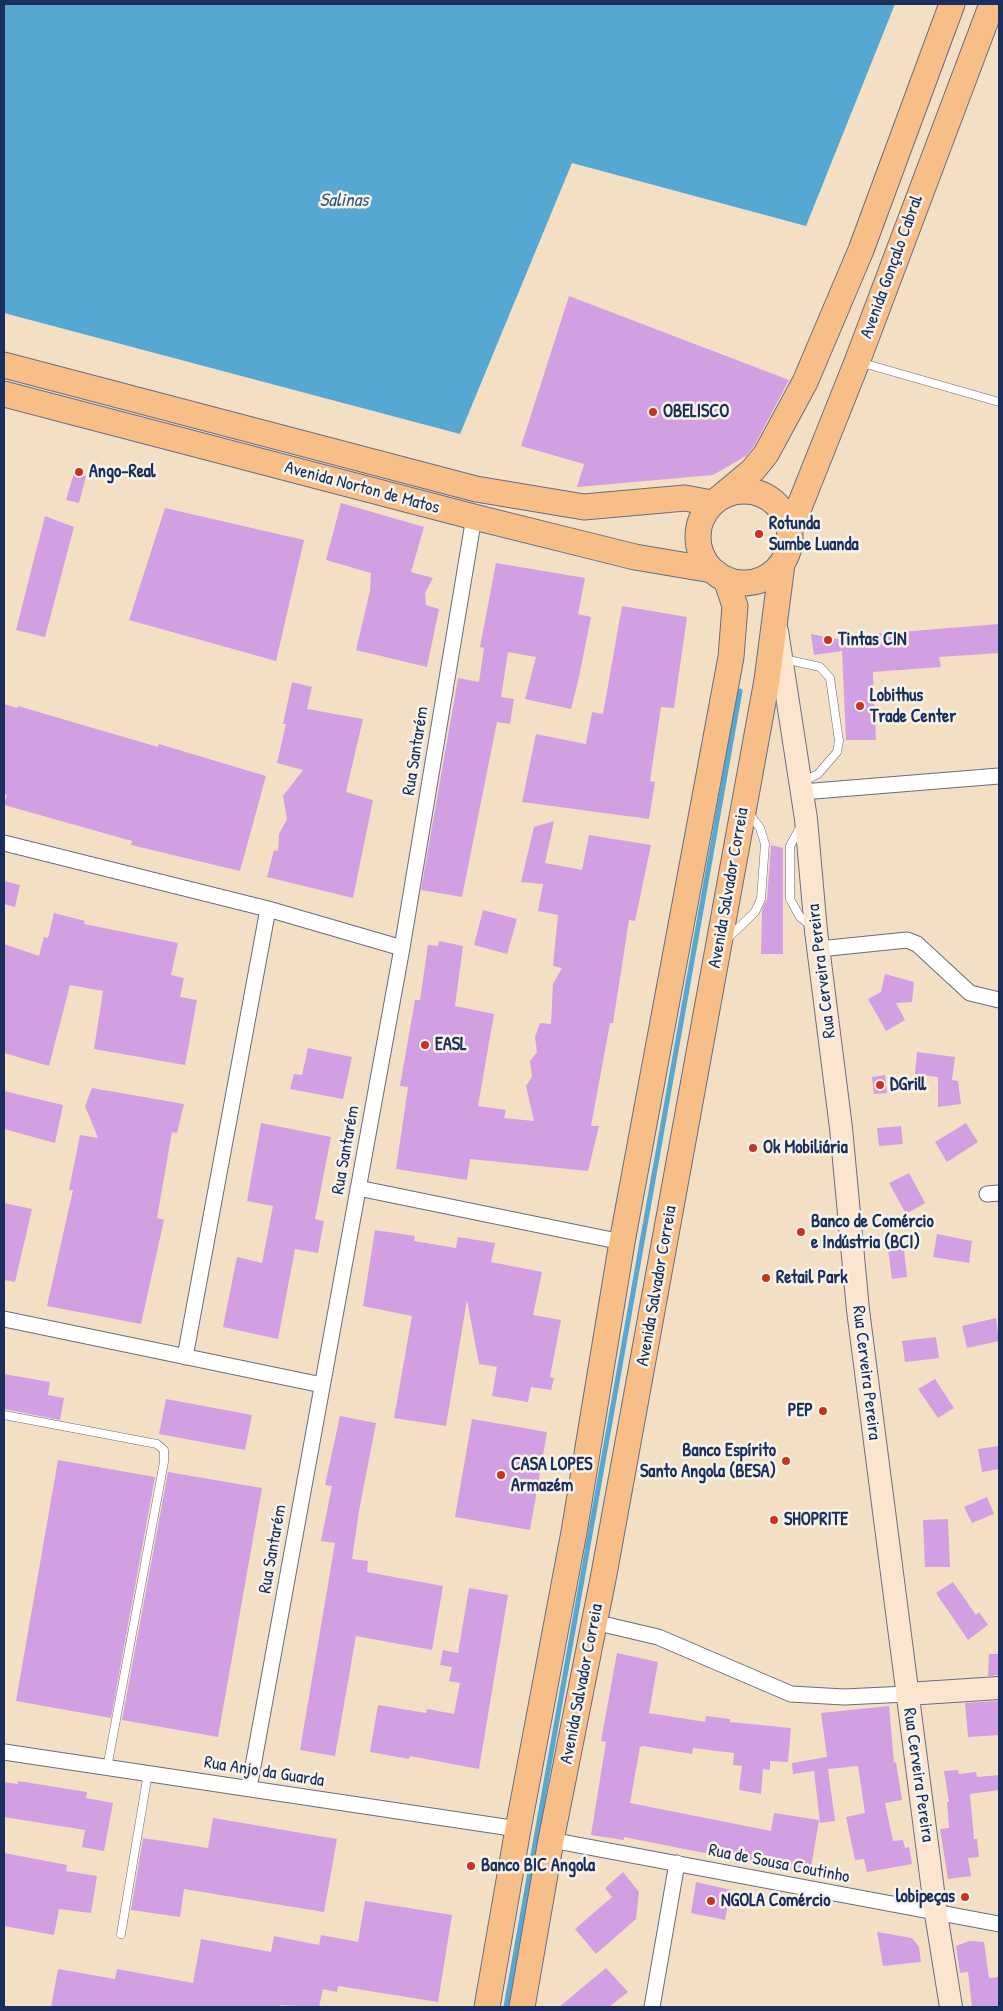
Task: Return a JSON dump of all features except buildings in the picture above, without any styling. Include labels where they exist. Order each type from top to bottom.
[{"type":"main road","name":"Avenida Gonçalo Cabral","points":[[717,499],[753,470],[766,454],[805,382],[860,250],[952,4]]},
{"type":"main road","name":"Avenida Gonçalo Cabral","points":[[790,530],[857,362],[992,4]]},
{"type":"main road","name":"Avenida Norton de Matos","points":[[4,365],[476,490],[584,507],[686,498],[717,499]]},
{"type":"main road","name":"Avenida Norton de Matos","points":[[4,394],[474,518],[635,557],[719,575]]},
{"type":"main road","points":[[740,490],[765,495],[779,506],[790,530],[789,548],[782,564],[769,576],[761,580],[743,583],[719,575],[701,555],[697,537],[701,518],[717,499],[740,490]]},
{"type":"main road","name":"Avenida Salvador Correia","points":[[522,2007],[551,1840],[594,1622],[767,680],[782,564]]},
{"type":"main road","name":"Avenida Salvador Correia","points":[[487,2007],[574,1532],[622,1242],[730,657],[735,606],[719,575]]},
{"type":"main road","name":"Rua Cerveira Pereira","points":[[775,620],[806,819],[818,940],[842,1128],[858,1310],[936,1914],[951,2007]]},
{"type":"main road","points":[[907,1694],[999,1688]]},
{"type":"street","name":"Rua Santarém","points":[[249,1788],[402,948],[474,518]]},
{"type":"street","points":[[801,787],[999,776]]},
{"type":"street","points":[[4,843],[268,909],[402,948]]},
{"type":"street","points":[[185,1357],[268,909]]},
{"type":"street","points":[[818,940],[907,940],[917,944],[959,986],[970,993],[999,1000]]},
{"type":"street","points":[[358,1188],[622,1242]]},
{"type":"street","points":[[4,1319],[322,1385]]},
{"type":"street","points":[[594,1622],[658,1637],[791,1694],[844,1697],[907,1694]]},
{"type":"street","name":"Rua Anjo da Guarda","points":[[4,1752],[518,1830]]},
{"type":"street","name":"Rua de Sousa Coutinho","points":[[551,1840],[936,1914],[999,1924]]},
{"type":"street","points":[[652,2007],[677,1863]]},
{"type":"lane","points":[[857,362],[999,402]]},
{"type":"lane","points":[[782,659],[820,666],[830,678],[839,741],[837,752],[818,774],[801,787]]},
{"type":"lane","points":[[719,946],[755,912],[761,899],[765,844],[760,828],[744,807]]},
{"type":"lane","points":[[4,1415],[157,1444],[164,1450],[107,1768]]},
{"type":"lane","points":[[121,1934],[148,1774]]},
{"type":"water","name":"Salinas","points":[[4,4],[895,4],[806,226],[572,163],[460,434],[4,313]]},
{"type":"waterway","points":[[506,2007],[740,691]]},
{"type":"place","name":"OBELISCO","points":[[653,412]]},
{"type":"place","name":"Ango-Real","points":[[79,472]]},
{"type":"place","name":"Rotunda Sumbe Luanda","points":[[759,534]]},
{"type":"place","name":"Tintas CIN","points":[[828,640]]},
{"type":"place","name":"Lobithus Trade Center","points":[[860,706]]},
{"type":"place","name":"EASL","points":[[425,1045]]},
{"type":"place","name":"DGrill","points":[[880,1085]]},
{"type":"place","name":"Ok Mobiliária","points":[[753,1148]]},
{"type":"place","name":"Banco de Comércio e Indústria (BCI)","points":[[801,1232]]},
{"type":"place","name":"Retail Park","points":[[766,1278]]},
{"type":"place","name":"PEP","points":[[823,1411]]},
{"type":"place","name":"Banco Espírito Santo Angola (BESA)","points":[[786,1461]]},
{"type":"place","name":"CASA LOPES Armazém","points":[[501,1475]]},
{"type":"place","name":"SHOPRITE","points":[[774,1520]]},
{"type":"place","name":"Banco BIC Angola","points":[[471,1866]]},
{"type":"place","name":"lobipeças","points":[[965,1897]]},
{"type":"place","name":"NGOLA Comércio","points":[[711,1901]]}]
